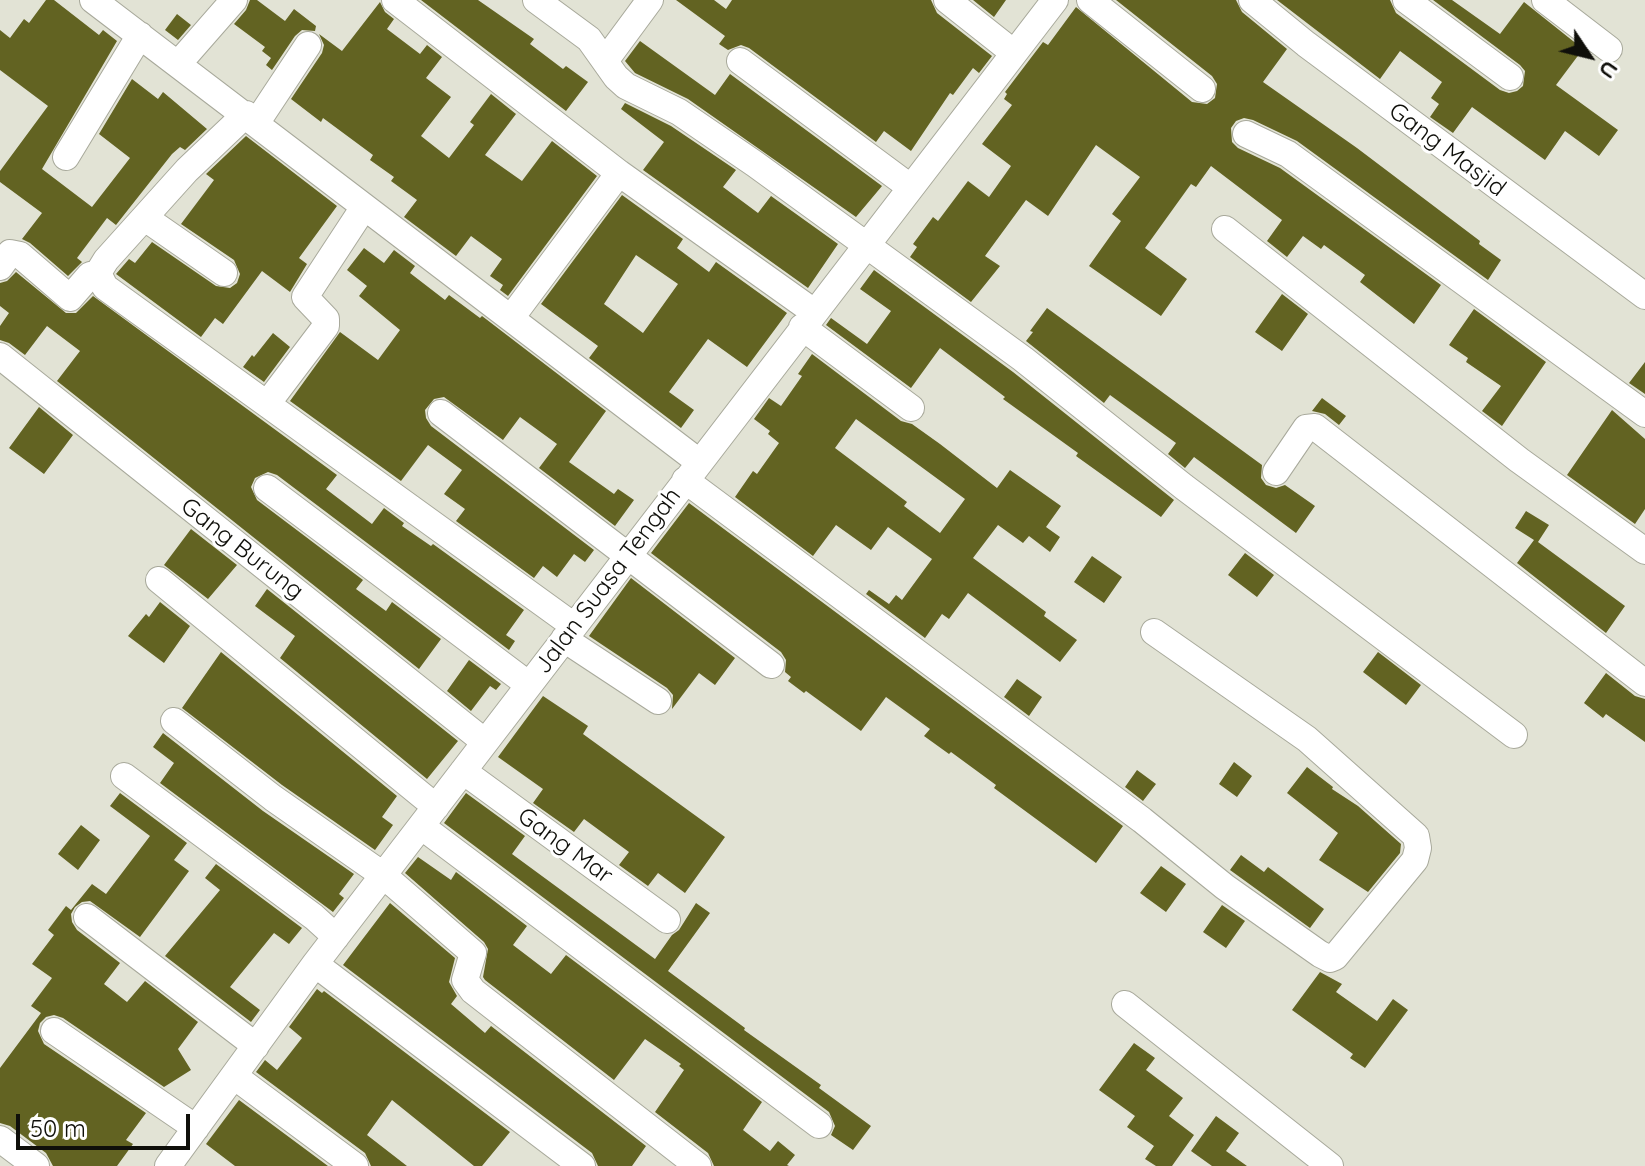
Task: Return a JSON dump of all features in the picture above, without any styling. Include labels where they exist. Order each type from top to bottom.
[{"type":"street","points":[[93,0],[511,318],[692,471],[1225,887],[1320,954],[1330,959],[1335,957],[1415,860],[1418,848],[1416,836],[1307,739],[1154,632]]},
{"type":"street","points":[[178,64],[234,0]]},
{"type":"street","points":[[395,0],[808,320],[911,408]]},
{"type":"street","points":[[536,0],[589,39],[626,86],[679,112],[755,164],[1023,359],[1184,487],[1514,735]]},
{"type":"street","points":[[605,61],[650,0]]},
{"type":"street","points":[[947,0],[1014,53]]},
{"type":"street","name":"Jalan Suasa Tengah","points":[[168,1166],[315,964],[1055,0]]},
{"type":"street","points":[[1090,0],[1202,89]]},
{"type":"street","name":"Gang Masjid","points":[[1252,0],[1306,44],[1645,296]]},
{"type":"street","points":[[1406,0],[1510,77]]},
{"type":"street","points":[[1545,0],[1609,49]]},
{"type":"street","points":[[66,157],[140,35]]},
{"type":"street","points":[[0,267],[10,253],[20,255],[70,298],[90,275],[98,273],[106,260],[187,170],[252,118],[308,45]]},
{"type":"street","points":[[740,61],[910,187]]},
{"type":"street","points":[[1246,134],[1288,154],[1645,414]]},
{"type":"street","points":[[511,318],[619,173]]},
{"type":"street","points":[[267,404],[326,326],[326,319],[305,297],[364,207]]},
{"type":"street","points":[[145,218],[224,273]]},
{"type":"street","points":[[1225,229],[1519,460],[1645,551]]},
{"type":"street","points":[[98,273],[105,287],[267,404],[658,701]]},
{"type":"street","name":"Gang Burung","points":[[0,356],[485,742]]},
{"type":"street","points":[[441,413],[771,665]]},
{"type":"street","points":[[1276,472],[1306,428],[1315,427],[1645,683]]},
{"type":"street","points":[[267,488],[529,685]]},
{"type":"street","points":[[159,580],[428,816],[819,1125]]},
{"type":"street","points":[[174,721],[273,798],[383,875],[473,953],[465,980],[473,991],[698,1166]]},
{"type":"street","name":"Gang Mar","points":[[463,771],[667,920]]},
{"type":"street","points":[[124,776],[314,917],[336,937]]},
{"type":"street","points":[[87,917],[256,1046]]},
{"type":"street","points":[[315,964],[582,1166]]},
{"type":"street","points":[[1125,1004],[1330,1166]]},
{"type":"street","points":[[54,1031],[196,1128]]},
{"type":"street","points":[[234,1076],[355,1166]]},
{"type":"street","points":[[0,1139],[36,1166]]},
{"type":"building","points":[[46,0],[54,0],[99,35],[103,30],[117,41],[42,169],[92,207],[130,158],[99,134],[132,79],[158,99],[163,92],[207,129],[185,150],[180,147],[172,154],[116,225],[107,218],[77,258],[82,262],[68,276],[22,239],[42,213],[0,182],[0,171],[48,106],[0,70],[0,30],[10,38],[24,19],[29,23]]},
{"type":"building","points":[[250,0],[257,0],[285,21],[294,9],[316,26],[315,31],[302,30],[295,36],[272,70],[266,65],[271,58],[262,51],[265,47],[234,24]]},
{"type":"building","points":[[421,0],[478,0],[534,39],[530,44],[563,69],[566,66],[588,82],[566,111]]},
{"type":"building","points":[[676,0],[714,0],[726,9],[732,0],[931,0],[937,13],[992,56],[979,73],[973,68],[953,95],[950,93],[911,151],[884,131],[876,142],[749,48],[741,45],[728,50],[719,44],[725,36]]},
{"type":"building","points":[[973,0],[1006,0],[994,17]]},
{"type":"building","points":[[1116,0],[1236,0],[1242,12],[1287,49],[1263,82],[1480,241],[1479,244],[1501,260],[1488,280],[1297,141],[1244,118],[1236,121],[1231,128],[1232,142],[1238,148],[1280,168],[1441,285],[1414,324],[1360,282],[1365,275],[1324,245],[1321,249],[1303,236],[1287,257],[1267,241],[1282,220],[1211,166],[1196,187],[1191,184],[1145,248],[1187,279],[1161,316],[1089,266],[1121,221],[1112,214],[1140,177],[1096,145],[1048,216],[1026,200],[985,256],[1000,266],[971,302],[910,257],[917,247],[913,244],[933,217],[938,221],[968,181],[989,197],[1011,166],[982,144],[1012,105],[1004,99],[1005,92],[1043,42],[1048,45],[1076,7],[1192,102],[1207,104],[1215,98],[1217,84],[1212,76]]},
{"type":"building","points":[[1277,0],[1390,0],[1396,13],[1500,90],[1509,93],[1523,86],[1525,71],[1433,0],[1452,0],[1500,34],[1524,2],[1583,49],[1556,85],[1618,130],[1599,156],[1565,131],[1545,160],[1472,107],[1453,133],[1430,117],[1439,104],[1431,98],[1442,82],[1400,51],[1380,79]]},
{"type":"building","points":[[380,2],[385,12],[394,19],[387,29],[420,54],[427,45],[442,57],[426,78],[451,97],[421,136],[449,158],[474,125],[470,122],[491,94],[516,114],[485,155],[522,181],[552,141],[597,176],[508,296],[500,290],[503,285],[490,276],[502,259],[471,236],[456,256],[404,217],[417,200],[391,181],[394,177],[370,160],[373,155],[291,99],[322,53],[324,45],[319,34],[342,51]]},
{"type":"building","points":[[177,14],[191,25],[178,40],[165,30]]},
{"type":"building","points":[[640,41],[715,95],[730,74],[882,186],[856,217],[688,99],[635,73],[625,61]]},
{"type":"building","points":[[625,103],[671,126],[736,170],[723,187],[758,213],[771,196],[838,244],[808,288],[643,170],[664,142],[621,109]]},
{"type":"building","points":[[246,136],[337,206],[299,258],[307,264],[290,292],[262,271],[223,324],[215,318],[201,337],[116,274],[129,259],[135,263],[152,242],[216,286],[230,288],[237,283],[240,274],[234,260],[181,224],[214,180],[206,174]]},
{"type":"building","points":[[622,195],[683,239],[677,248],[709,272],[716,262],[787,313],[747,367],[708,339],[669,392],[694,410],[681,428],[589,358],[598,346],[541,304]],"holes":[[[636,255],[678,284],[643,333],[604,304]]]},
{"type":"building","points":[[364,248],[384,263],[394,250],[415,266],[410,273],[445,300],[449,295],[480,318],[482,316],[606,411],[569,462],[614,494],[618,489],[634,500],[615,526],[539,468],[557,444],[520,417],[503,440],[444,397],[434,399],[425,410],[431,426],[594,550],[585,562],[574,554],[557,577],[543,566],[534,578],[456,521],[465,509],[444,494],[462,470],[428,445],[401,481],[290,401],[340,332],[378,360],[400,330],[359,296],[367,286],[347,270]]},
{"type":"building","points":[[874,270],[1013,372],[1174,500],[1161,517],[1076,456],[1078,453],[1003,399],[1005,397],[940,348],[911,388],[826,325],[831,318],[867,344],[891,311],[860,289]]},
{"type":"building","points":[[16,272],[66,313],[76,313],[93,296],[337,475],[326,489],[372,524],[384,508],[404,523],[402,526],[431,546],[433,544],[524,610],[506,635],[515,641],[509,650],[277,475],[268,472],[255,478],[251,487],[257,500],[363,580],[356,589],[386,611],[392,602],[441,639],[419,669],[57,381],[80,351],[47,326],[25,355],[0,340],[0,326],[9,313],[0,306],[0,283]]},
{"type":"building","points":[[1282,294],[1308,314],[1282,351],[1255,332]]},
{"type":"building","points":[[1047,308],[1262,465],[1261,478],[1266,485],[1276,488],[1285,485],[1315,506],[1296,533],[1194,457],[1185,468],[1168,454],[1176,443],[1110,395],[1104,403],[1026,341]]},
{"type":"building","points":[[1474,309],[1546,362],[1502,426],[1482,411],[1501,386],[1466,362],[1468,358],[1449,345]]},
{"type":"building","points":[[273,333],[290,347],[264,382],[243,367]]},
{"type":"building","points":[[812,354],[997,488],[1010,470],[1061,506],[1046,527],[1060,537],[1050,552],[1029,536],[1023,543],[998,525],[973,558],[1046,612],[1044,616],[1077,640],[1060,662],[968,593],[949,619],[942,614],[925,638],[866,594],[869,590],[889,604],[896,595],[902,600],[932,559],[888,527],[871,550],[836,525],[813,556],[735,497],[753,471],[757,474],[779,443],[768,434],[770,431],[754,419],[769,398],[781,406],[802,376],[798,374]],"holes":[[[856,419],[965,499],[940,533],[904,506],[907,502],[835,448]]]},
{"type":"building","points":[[1645,362],[1645,394],[1629,383]]},
{"type":"building","points":[[1322,398],[1346,416],[1339,425],[1325,414],[1312,411]]},
{"type":"building","points":[[39,407],[73,435],[44,474],[9,448]]},
{"type":"building","points":[[1612,410],[1645,439],[1645,509],[1635,524],[1567,475]]},
{"type":"building","points":[[689,503],[1123,826],[1096,863],[994,788],[996,785],[924,736],[930,729],[886,697],[861,731],[788,681],[791,677],[785,672],[786,660],[781,652],[651,553]]},
{"type":"building","points":[[1526,511],[1549,525],[1538,542],[1625,606],[1606,633],[1517,563],[1534,540],[1515,528]]},
{"type":"building","points":[[191,529],[237,565],[208,599],[164,565]]},
{"type":"building","points":[[1245,553],[1274,575],[1257,597],[1228,575]]},
{"type":"building","points":[[1092,556],[1122,577],[1104,603],[1074,582]]},
{"type":"building","points":[[631,578],[735,658],[715,685],[699,673],[672,709],[673,695],[667,688],[589,636]]},
{"type":"building","points":[[267,589],[458,741],[427,779],[280,658],[295,636],[255,606]]},
{"type":"building","points":[[160,602],[190,626],[164,663],[128,636]]},
{"type":"building","points":[[221,652],[397,796],[382,817],[393,825],[375,850],[282,785],[182,708]]},
{"type":"building","points":[[1378,652],[1421,685],[1406,705],[1363,672]]},
{"type":"building","points":[[469,660],[501,684],[496,690],[490,686],[471,711],[447,691]]},
{"type":"building","points":[[1606,673],[1635,696],[1645,699],[1645,742],[1606,714],[1603,718],[1584,703]]},
{"type":"building","points":[[1017,679],[1042,697],[1029,716],[1004,697]]},
{"type":"building","points":[[543,696],[588,726],[583,734],[725,837],[685,893],[658,873],[648,886],[619,865],[629,852],[584,819],[574,832],[533,803],[543,789],[498,757]]},
{"type":"building","points":[[163,733],[263,811],[354,874],[339,894],[344,898],[333,912],[160,783],[174,763],[153,747]]},
{"type":"building","points":[[1234,762],[1252,776],[1237,797],[1219,784]]},
{"type":"building","points":[[1307,767],[1401,844],[1400,853],[1368,892],[1319,860],[1338,833],[1287,793]]},
{"type":"building","points":[[1137,770],[1156,784],[1143,801],[1125,787]]},
{"type":"building","points":[[120,793],[187,843],[174,860],[189,871],[140,937],[90,901],[75,907],[71,914],[72,922],[77,930],[120,963],[104,984],[127,1002],[145,981],[198,1022],[178,1049],[191,1070],[164,1087],[63,1018],[54,1015],[46,1017],[38,1031],[44,1044],[146,1113],[126,1140],[133,1144],[117,1166],[53,1166],[46,1153],[10,1126],[0,1123],[0,1068],[41,1013],[31,1006],[52,978],[32,964],[54,935],[48,930],[66,906],[71,910],[92,884],[106,894],[150,836],[110,806]]},
{"type":"building","points":[[466,793],[525,836],[512,854],[655,959],[696,903],[710,913],[668,971],[871,1126],[853,1150],[831,1135],[835,1126],[829,1112],[444,823]]},
{"type":"building","points":[[81,825],[100,840],[78,870],[58,854]]},
{"type":"building","points":[[1241,855],[1264,872],[1268,867],[1324,909],[1310,928],[1230,870]]},
{"type":"building","points":[[418,857],[451,880],[456,872],[527,926],[513,945],[551,974],[566,955],[762,1102],[743,1130],[770,1151],[778,1141],[795,1155],[789,1166],[714,1166],[708,1153],[655,1112],[684,1070],[679,1066],[681,1064],[645,1039],[614,1080],[485,980],[488,949],[484,942],[405,873]]},
{"type":"building","points":[[216,864],[302,928],[289,944],[274,933],[230,987],[260,1010],[251,1022],[165,956],[220,890],[205,878]]},
{"type":"building","points":[[1161,866],[1186,884],[1166,912],[1140,893]]},
{"type":"building","points":[[390,903],[455,958],[449,982],[457,996],[451,1004],[485,1033],[491,1026],[646,1146],[632,1166],[598,1166],[592,1153],[343,965]]},
{"type":"building","points":[[1222,905],[1245,921],[1226,948],[1203,932]]},
{"type":"building","points":[[1320,972],[1342,984],[1336,992],[1377,1021],[1393,999],[1408,1010],[1365,1068],[1350,1058],[1353,1054],[1292,1010]]},
{"type":"building","points":[[317,989],[322,993],[324,991],[510,1132],[482,1166],[474,1166],[392,1100],[367,1135],[407,1166],[371,1166],[365,1153],[256,1072],[265,1060],[277,1070],[302,1038],[289,1027]]},
{"type":"building","points":[[1134,1043],[1155,1058],[1146,1070],[1183,1098],[1169,1116],[1194,1135],[1172,1166],[1156,1166],[1145,1159],[1154,1146],[1127,1127],[1135,1116],[1099,1090]]},
{"type":"building","points":[[239,1100],[328,1166],[235,1166],[206,1144]]},
{"type":"building","points":[[1216,1116],[1239,1133],[1226,1151],[1247,1166],[1212,1166],[1191,1151]]}]
